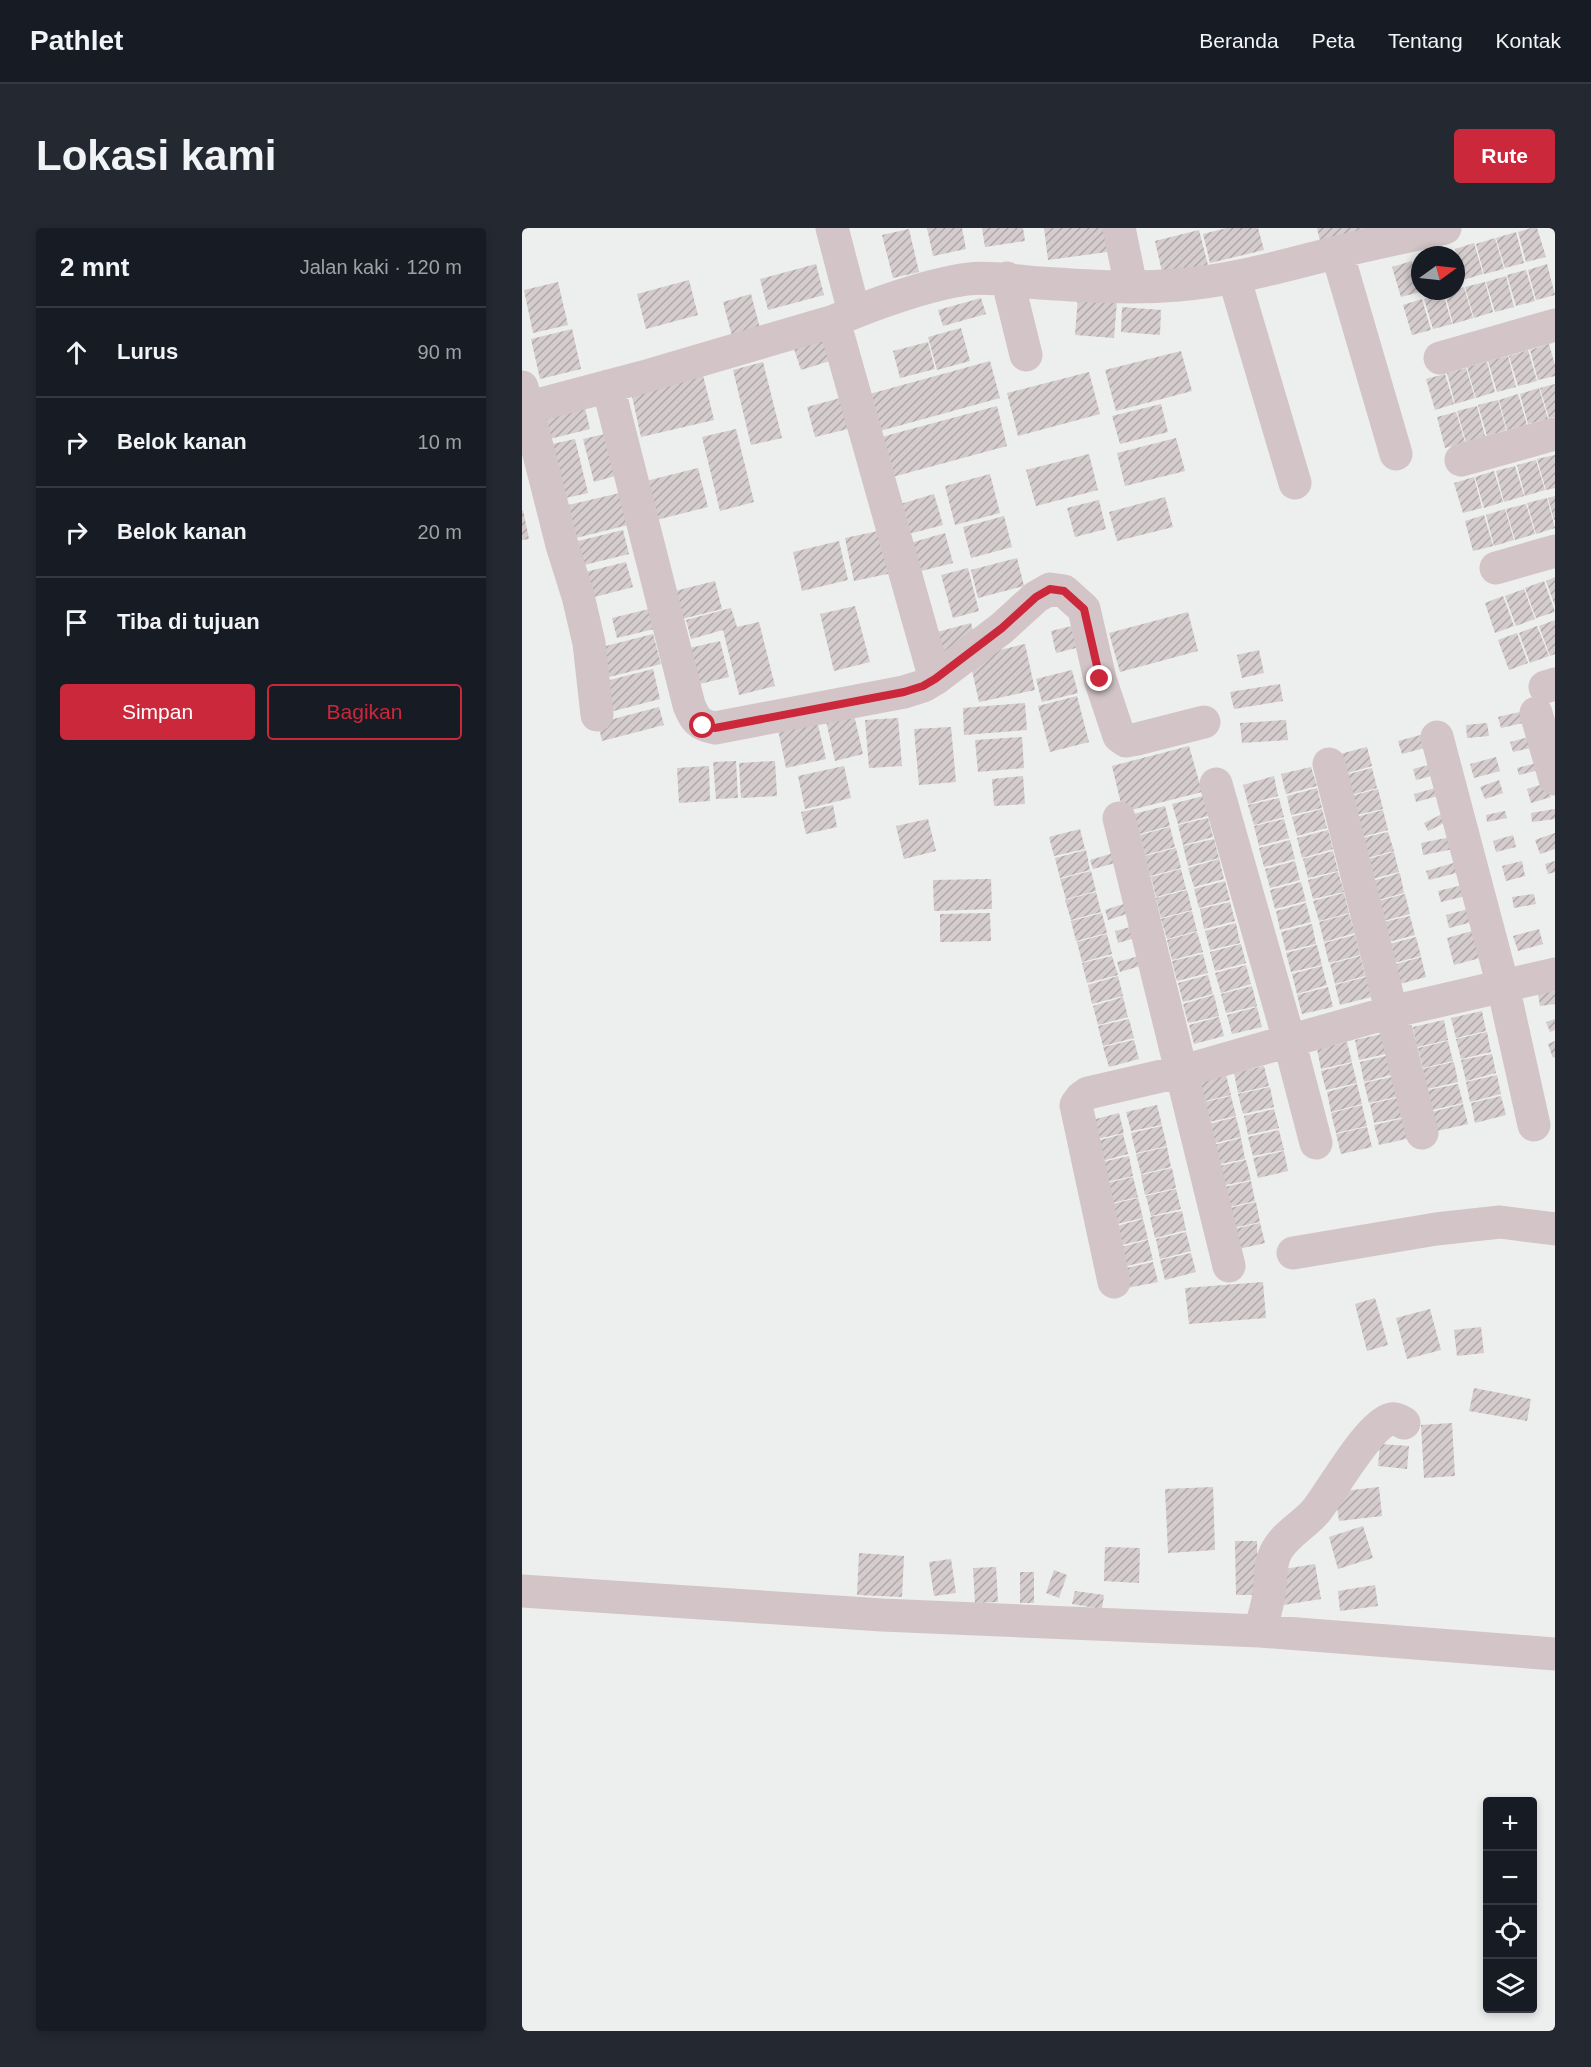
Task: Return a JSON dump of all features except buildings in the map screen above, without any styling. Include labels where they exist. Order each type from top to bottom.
[{"type":"street","points":[[832,228],[844,316],[935,679]]},
{"type":"street","points":[[1119,228],[1131,286]]},
{"type":"street","points":[[597,715],[589,643],[523,401],[608,386],[844,316],[926,289],[968,279],[1007,278],[1038,283],[1131,286],[1177,285],[1234,277],[1445,228]]},
{"type":"street","points":[[1337,252],[1396,454]]},
{"type":"street","points":[[1234,277],[1295,483]]},
{"type":"street","points":[[1007,278],[1026,355]]},
{"type":"street","points":[[1440,358],[1555,325]]},
{"type":"street","points":[[608,386],[689,705],[695,720],[703,726],[715,728],[904,692],[923,686],[1002,628],[1036,597],[1050,589],[1064,591],[1084,609],[1100,679],[1119,736],[1126,741],[1204,722]]},
{"type":"street","points":[[1461,460],[1555,434]]},
{"type":"street","points":[[1496,568],[1555,551]]},
{"type":"street","points":[[1545,695],[1555,778]]},
{"type":"street","points":[[1437,737],[1503,986],[1534,1125]]},
{"type":"street","points":[[1329,764],[1422,1133]]},
{"type":"street","points":[[1216,784],[1316,1143]]},
{"type":"street","points":[[1119,818],[1183,1071],[1229,1266]]},
{"type":"street","points":[[1114,1282],[1076,1105],[1088,1093],[1183,1071],[1390,1012],[1555,974]]},
{"type":"street","points":[[1293,1253],[1436,1229],[1500,1222],[1555,1229]]},
{"type":"street","points":[[1260,1631],[1269,1598],[1270,1568],[1276,1550],[1297,1527],[1314,1513],[1361,1446],[1378,1428],[1390,1419],[1404,1423]]},
{"type":"street","points":[[522,1591],[882,1614],[1260,1631],[1555,1654]]},
{"type":"route","points":[[703,726],[715,728],[904,692],[923,686],[1002,628],[1036,597],[1050,589],[1064,591],[1084,609],[1100,679]]}]
